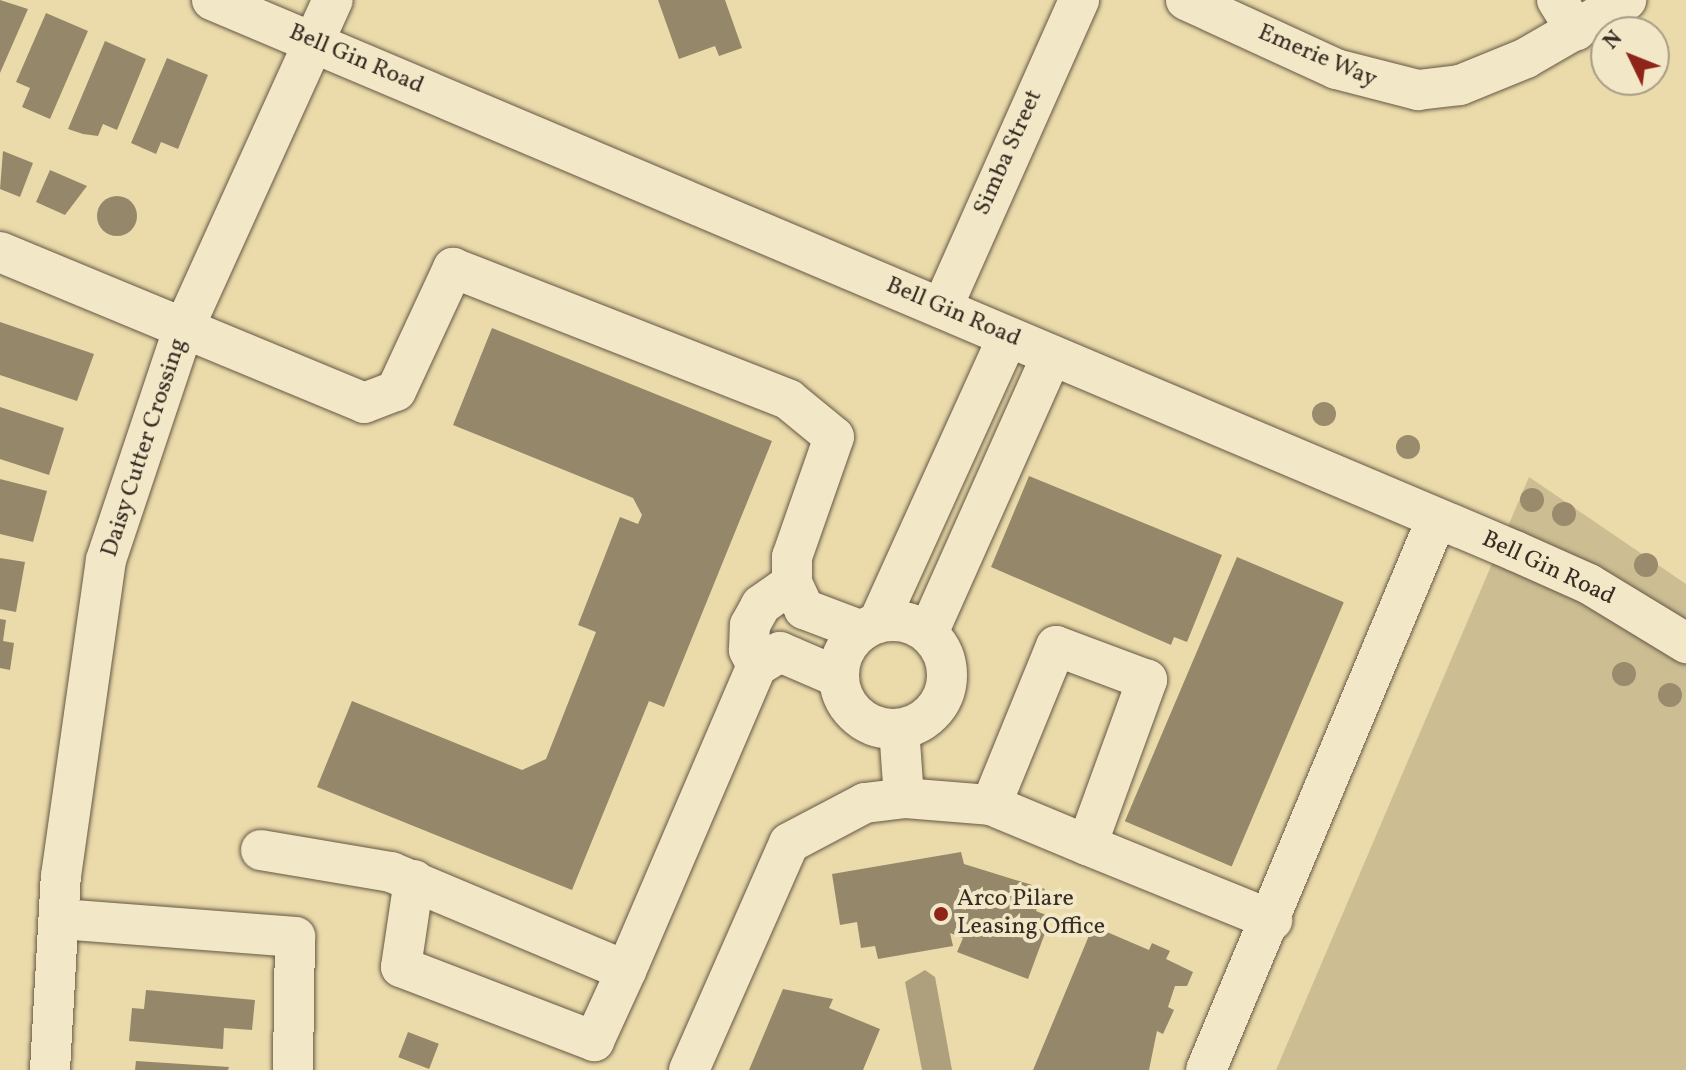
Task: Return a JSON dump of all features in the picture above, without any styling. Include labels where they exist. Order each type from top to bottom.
[{"type":"street","name":"Bell Gin Road","points":[[212,0],[1589,584],[1686,643]]},
{"type":"street","name":"Daisy Cutter Crossing","points":[[50,1070],[61,919],[106,560],[183,330],[333,0]]},
{"type":"street","name":"Simba Street","points":[[942,308],[1079,0]]},
{"type":"street","name":"Emerie Way","points":[[1186,0],[1336,69],[1418,90],[1460,85],[1567,15],[1626,0]]},
{"type":"street","points":[[0,252],[364,403],[396,391],[453,268],[789,400],[834,437],[792,557],[798,596]]},
{"type":"street","points":[[838,677],[769,659],[749,650],[750,625],[761,605],[798,596],[870,627],[904,623],[928,633],[946,664],[947,682],[931,713],[899,729],[858,716],[838,677],[848,643],[870,627],[1008,337]]},
{"type":"street","points":[[928,633],[1052,355]]},
{"type":"street","points":[[1206,1070],[1272,920],[1437,518]]},
{"type":"street","points":[[991,805],[1056,646],[1138,673],[1145,688],[1087,845]]},
{"type":"street","points":[[414,880],[401,967],[594,1041],[769,659]]},
{"type":"street","points":[[899,729],[904,798]]},
{"type":"street","points":[[689,1070],[789,843],[865,803],[904,798],[991,805],[1272,920]]},
{"type":"street","points":[[261,850],[414,880],[626,971]]},
{"type":"street","points":[[61,919],[295,937],[293,1070]]},
{"type":"shaded area","points":[[1529,477],[1686,584],[1686,1070],[1276,1070]]},
{"type":"shaded area","points":[[925,970],[935,977],[952,1070],[922,1070],[905,982]]},
{"type":"building","points":[[0,0],[28,9],[0,73]]},
{"type":"building","points":[[658,0],[725,0],[742,48],[719,56],[715,46],[679,59]]},
{"type":"building","points":[[46,13],[88,31],[50,119],[22,107],[30,88],[16,82]]},
{"type":"building","points":[[105,41],[146,59],[117,130],[103,124],[98,136],[83,134],[68,129]]},
{"type":"building","points":[[167,58],[208,75],[178,149],[161,142],[156,154],[131,143]]},
{"type":"building","points":[[3,151],[33,163],[20,197],[0,189]]},
{"type":"building","points":[[50,170],[87,186],[65,215],[36,202]]},
{"type":"building","points":[[117,196],[131,202],[137,216],[131,230],[117,236],[103,230],[97,216],[103,202]]},
{"type":"building","points":[[0,322],[94,354],[77,401],[0,375]]},
{"type":"building","points":[[492,328],[772,441],[664,707],[649,701],[572,890],[317,787],[352,701],[522,770],[546,759],[596,632],[578,625],[620,517],[638,524],[642,515],[633,498],[453,425]]},
{"type":"building","points":[[0,407],[64,428],[49,475],[0,459]]},
{"type":"building","points":[[1029,476],[1222,555],[1187,642],[1174,637],[1171,645],[991,567]]},
{"type":"building","points":[[0,479],[47,491],[33,542],[0,534]]},
{"type":"building","points":[[1237,557],[1344,602],[1232,867],[1125,821]]},
{"type":"building","points":[[0,558],[25,562],[16,612],[0,609]]},
{"type":"building","points":[[0,619],[6,620],[3,641],[14,643],[10,670],[0,668]]},
{"type":"building","name":"Arco Pilare Leasing Office","points":[[961,852],[964,864],[1045,889],[1036,911],[1051,917],[1028,979],[957,952],[963,938],[950,933],[953,946],[878,959],[875,946],[861,948],[857,922],[840,925],[832,874]]},
{"type":"building","points":[[1093,926],[1149,950],[1152,943],[1170,951],[1166,959],[1193,972],[1187,986],[1175,986],[1168,1007],[1174,1010],[1163,1034],[1157,1031],[1149,1070],[1033,1070]]},
{"type":"building","points":[[783,989],[833,999],[829,1008],[880,1029],[863,1070],[749,1070]]},
{"type":"building","points":[[146,990],[255,1000],[252,1030],[224,1028],[223,1049],[129,1041],[132,1008],[144,1009]]},
{"type":"building","points":[[408,1032],[439,1044],[429,1069],[398,1057]]},
{"type":"building","points":[[136,1061],[229,1067],[228,1070],[135,1070]]},
{"type":"place","name":"Arco Pilare Leasing Office","points":[[941,914]]}]
